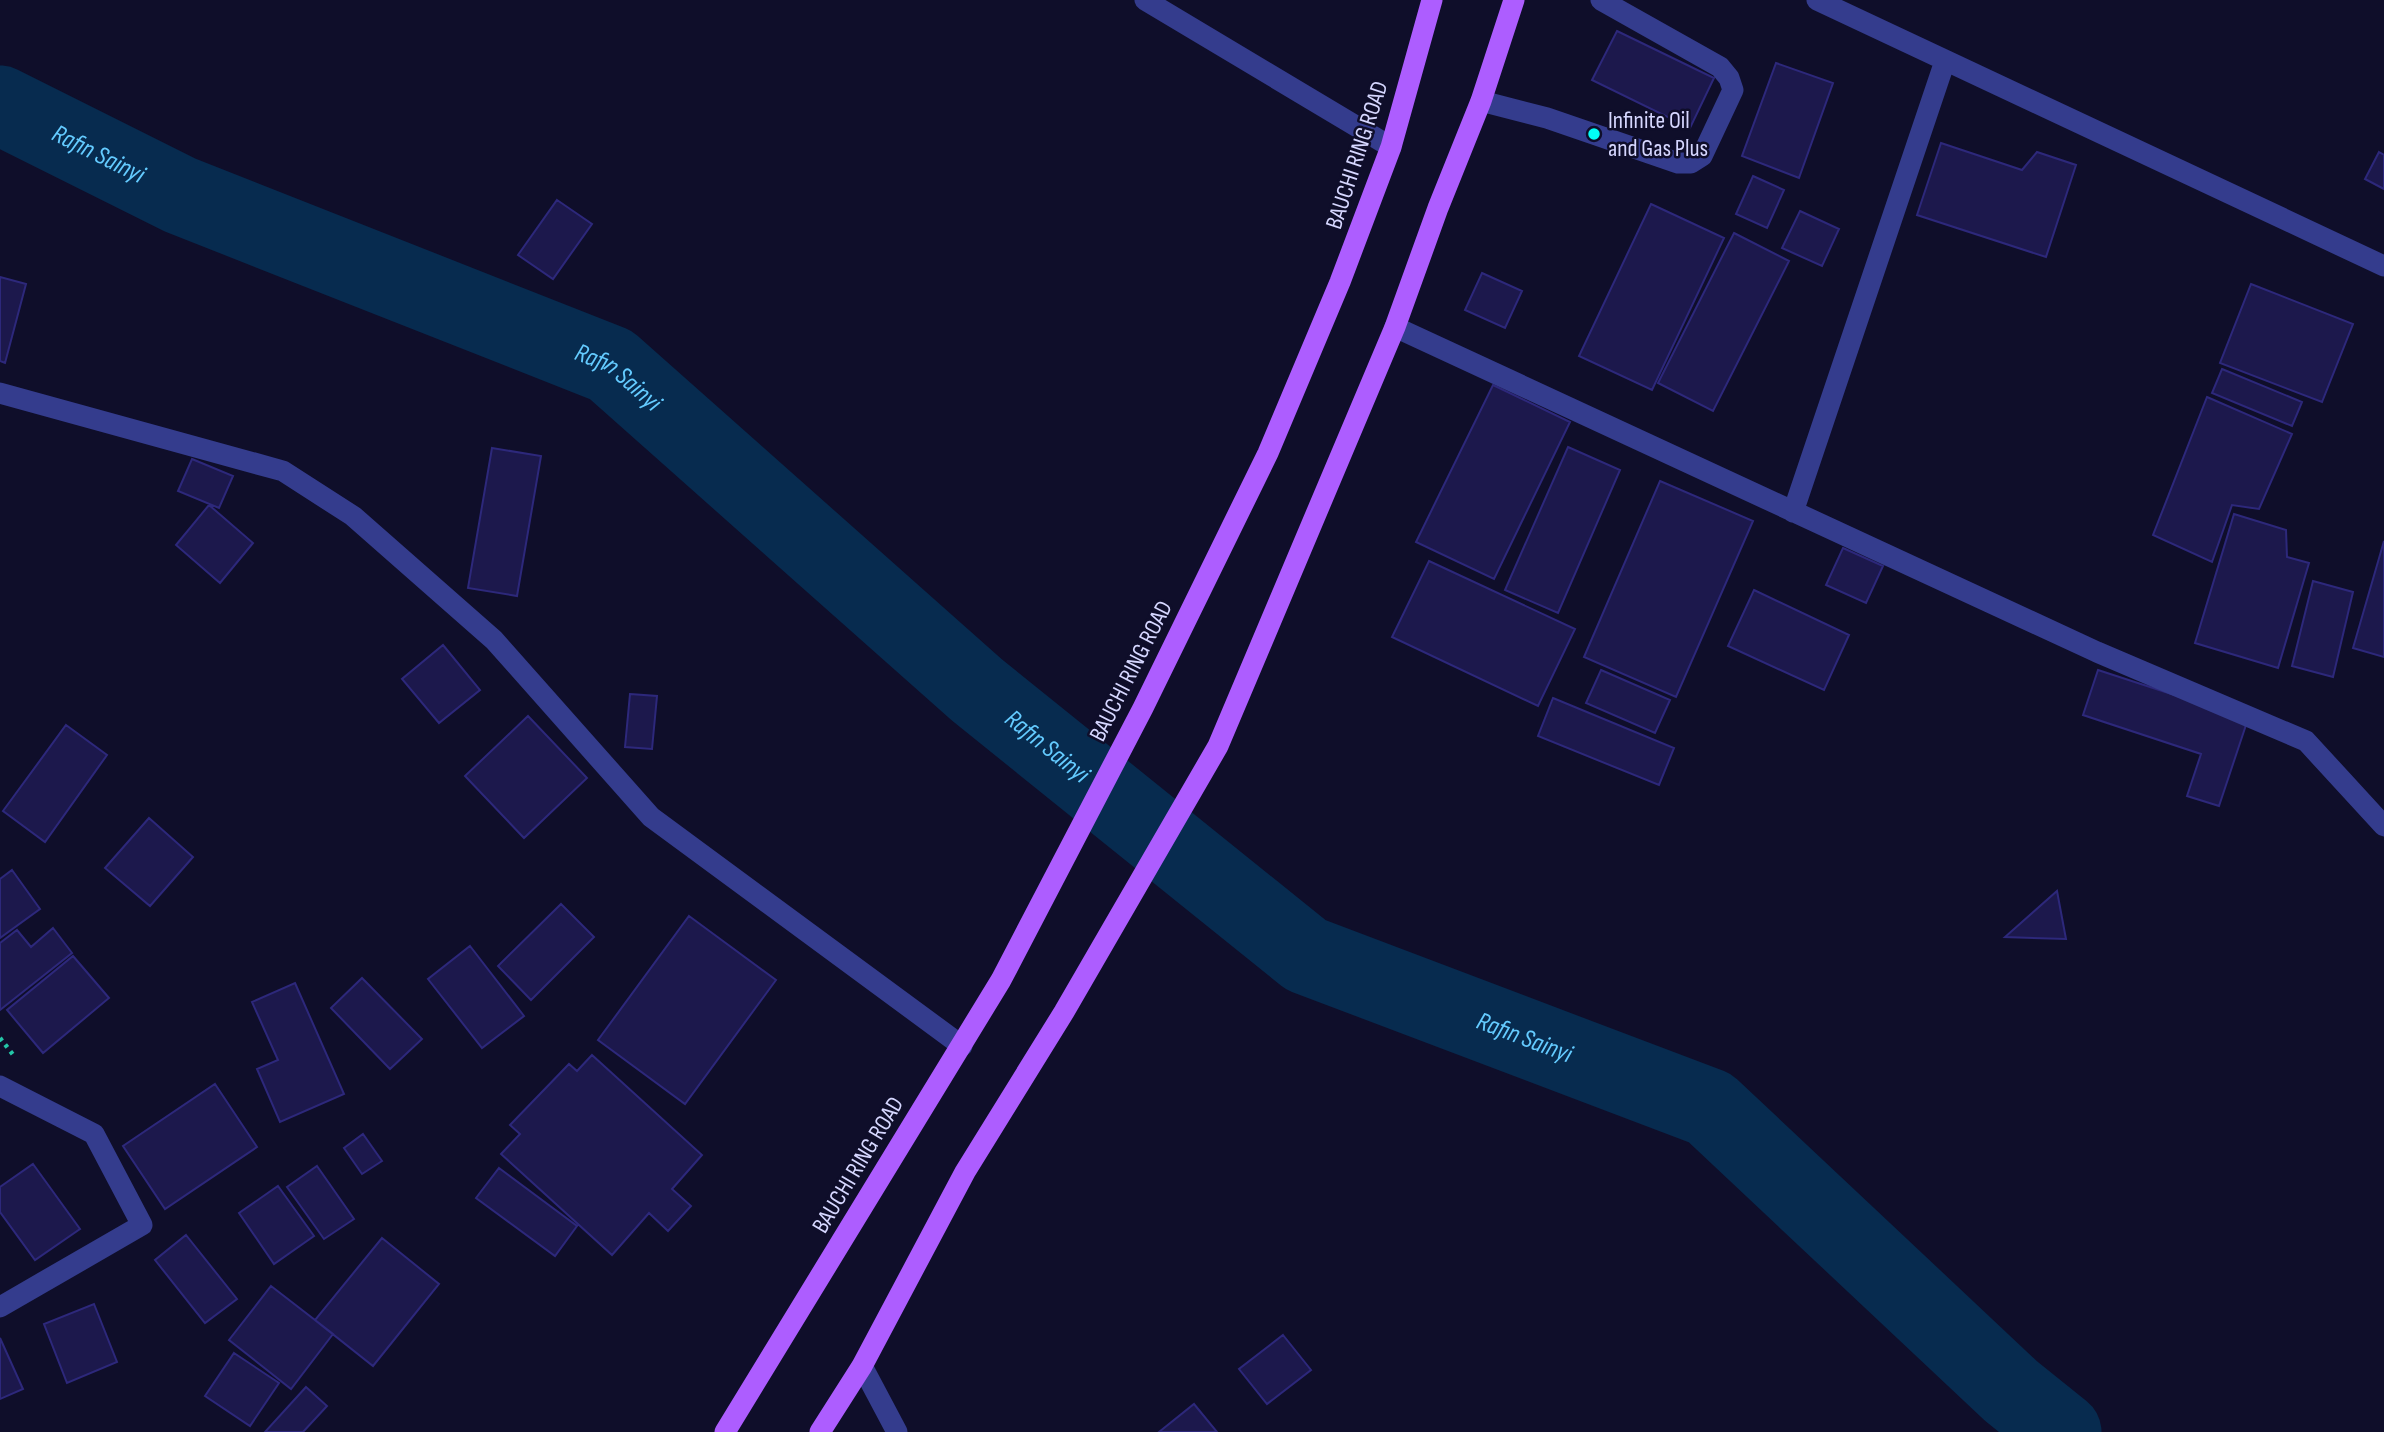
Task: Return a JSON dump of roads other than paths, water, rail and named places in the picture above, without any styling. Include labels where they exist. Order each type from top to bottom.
[{"type":"main road","name":"BAUCHI RING ROAD","points":[[725,1432],[1001,980],[1143,708],[1268,453],[1340,282],[1391,146],[1432,0]]},
{"type":"main road","points":[[820,1432],[862,1366],[965,1172],[1064,1012],[1218,746],[1395,327],[1438,208],[1481,101],[1514,0]]},
{"type":"street","points":[[1145,0],[1391,146]]},
{"type":"street","points":[[1481,101],[1547,118],[1678,163],[1691,163],[1702,156],[1734,90],[1730,78],[1720,67],[1601,0]]},
{"type":"street","points":[[1818,0],[2384,266]]},
{"type":"street","points":[[1793,512],[1945,61]]},
{"type":"street","points":[[1395,327],[2097,652],[2306,741],[2384,827]]},
{"type":"street","points":[[0,393],[283,471],[353,516],[494,640],[651,817],[962,1046]]},
{"type":"street","points":[[0,1086],[94,1135],[142,1225],[0,1307]]},
{"type":"street","points":[[862,1366],[897,1432]]},
{"type":"waterway","name":"Rafin Sainyi","points":[[0,105],[180,195],[611,365],[977,690],[1306,955],[1710,1108],[2011,1391],[2062,1432]]},
{"type":"place","name":"Infinite Oil and Gas Plus","points":[[1594,134]]}]
